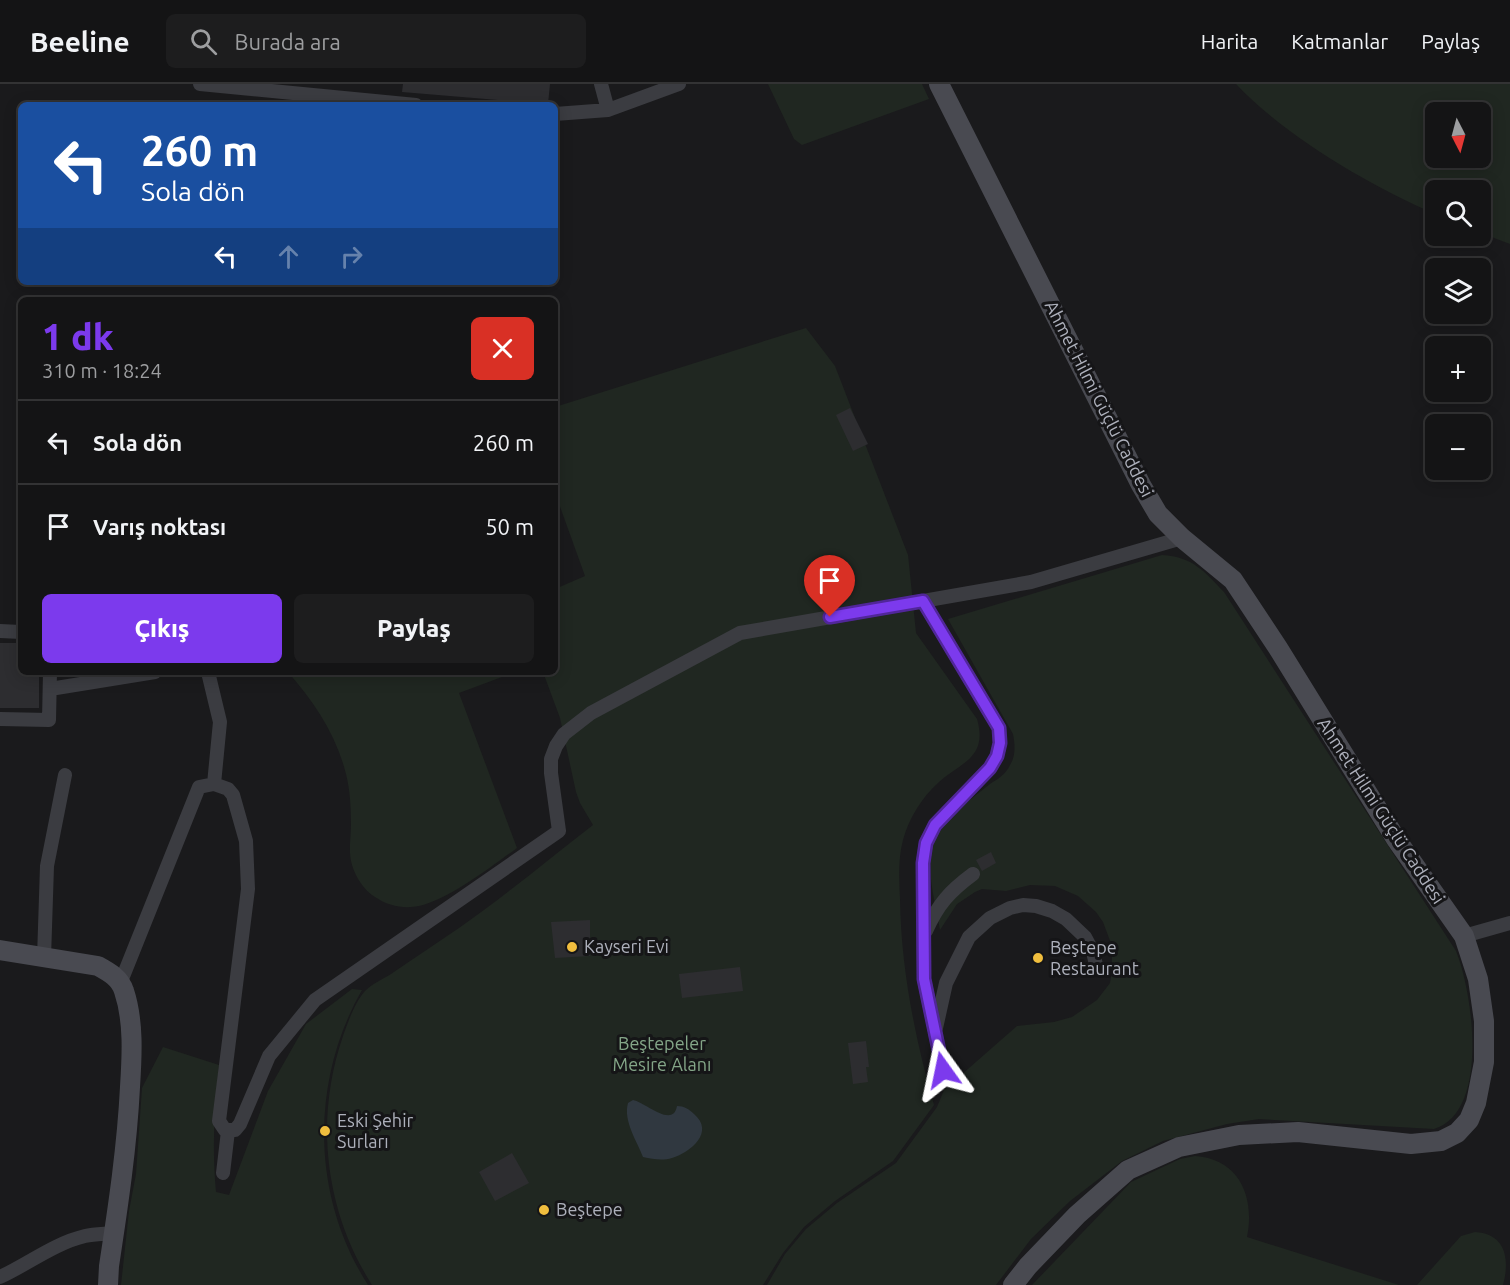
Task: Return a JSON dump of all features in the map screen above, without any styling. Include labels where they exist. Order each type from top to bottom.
[{"type":"street","points":[[200,84],[320,90],[397,102]]},
{"type":"street","points":[[601,84],[608,110]]},
{"type":"street","points":[[558,114],[608,110],[679,84]]},
{"type":"street","name":"Ahmet Hilmi Güçlü Caddesi","points":[[939,84],[1141,486],[1158,514],[1182,538],[1233,580],[1278,648],[1396,839],[1464,936],[1478,979],[1484,1021],[1484,1062],[1476,1103],[1469,1120],[1457,1133],[1441,1142],[1411,1144],[1298,1132],[1239,1135],[1179,1147],[1128,1170],[1077,1215],[1013,1285]]},
{"type":"street","points":[[120,984],[199,787],[214,784],[228,789],[233,795],[246,841],[248,889],[219,1121],[228,1131],[235,1130],[240,1124],[269,1056],[315,1000],[559,831],[551,766],[556,746],[564,734],[591,713],[740,633],[1031,582],[1182,538]]},
{"type":"street","points":[[923,601],[999,728],[1000,743],[997,756],[990,768],[935,825],[926,843],[923,863],[924,979],[943,1070]]},
{"type":"street","points":[[0,631],[18,632]]},
{"type":"street","points":[[0,719],[49,720],[51,675]]},
{"type":"street","points":[[50,689],[136,675]]},
{"type":"street","points":[[209,675],[220,722],[214,784]]},
{"type":"street","points":[[44,958],[47,866],[65,775]]},
{"type":"street","points":[[924,938],[934,912],[951,890],[974,874]]},
{"type":"street","points":[[935,1033],[946,983],[969,937],[990,918],[1010,908],[1023,905],[1036,906],[1066,919],[1085,937],[1093,952],[1097,969]]},
{"type":"street","points":[[1464,936],[1510,923]]},
{"type":"street","points":[[0,950],[98,966],[109,971],[124,990],[132,1059],[129,1113],[108,1285]]},
{"type":"street","points":[[223,1173],[228,1131]]},
{"type":"street","points":[[0,1277],[61,1244],[87,1235],[114,1233]]},
{"type":"green space","points":[[768,84],[922,84],[929,99],[802,145],[794,139]]},
{"type":"green space","points":[[1236,84],[1510,84],[1510,244],[1491,237],[1491,180],[1425,180],[1425,209],[1356,174],[1279,123]]},
{"type":"green space","name":"Beştepeler Mesire Alanı","points":[[806,328],[835,366],[908,555],[916,633],[977,719],[979,742],[976,750],[971,757],[927,794],[909,824],[900,854],[901,925],[906,977],[915,1029],[934,1105],[893,1161],[835,1201],[804,1227],[783,1253],[763,1285],[372,1285],[356,1256],[335,1196],[329,1164],[327,1132],[329,1100],[334,1068],[343,1036],[361,996],[371,986],[476,916],[593,825],[576,792],[560,718],[544,675],[558,675],[558,588],[585,576],[558,501],[558,406]]},
{"type":"green space","points":[[1162,555],[1173,556],[1197,566],[1224,592],[1456,951],[1468,994],[1471,1021],[1470,1076],[1463,1100],[1452,1118],[1434,1129],[1259,1119],[1227,1124],[1163,1141],[1122,1161],[1070,1201],[1031,1239],[996,1285],[767,1285],[785,1254],[806,1229],[837,1203],[896,1163],[937,1107],[944,1090],[1017,1026],[1054,1022],[1072,1017],[1097,1000],[1110,983],[1112,946],[1103,922],[1096,912],[1078,896],[1055,886],[1030,885],[1006,891],[982,889],[957,904],[940,930],[930,867],[930,857],[936,837],[956,811],[1004,774],[1012,761],[1014,750],[1013,734],[948,619]]},
{"type":"green space","points":[[290,675],[507,675],[459,693],[517,848],[470,882],[431,903],[402,907],[385,903],[371,894],[358,879],[351,860],[350,799],[342,759],[323,719]]},
{"type":"green space","points":[[352,989],[362,990],[345,1025],[333,1062],[326,1100],[324,1138],[327,1177],[336,1214],[349,1251],[368,1285],[121,1285],[129,1211],[136,1174],[142,1088],[163,1047],[219,1065],[214,1128],[216,1192],[229,1195],[268,1091],[306,1024]]},
{"type":"green space","points":[[1195,1156],[1223,1164],[1241,1183],[1249,1208],[1247,1237],[1399,1285],[1032,1285],[1131,1182],[1180,1159]]},
{"type":"green space","points":[[1475,1232],[1493,1237],[1503,1250],[1506,1266],[1503,1285],[1417,1285],[1461,1236]]},
{"type":"shaded area","points":[[633,1100],[664,1115],[670,1115],[677,1106],[688,1109],[700,1121],[702,1128],[698,1140],[686,1151],[672,1158],[661,1160],[643,1157],[627,1117],[628,1103]]},
{"type":"building","points":[[403,84],[550,84],[548,102],[402,92]]},
{"type":"building","points":[[850,408],[868,444],[853,451],[836,415]]},
{"type":"building","points":[[0,643],[18,643],[18,675],[39,675],[39,708],[0,708]]},
{"type":"building","points":[[991,852],[996,863],[982,871],[976,860]]},
{"type":"building","name":"Kayseri Evi","points":[[590,920],[590,956],[555,958],[551,922]]},
{"type":"building","points":[[740,967],[743,991],[682,998],[679,974]]},
{"type":"building","points":[[866,1041],[868,1082],[853,1084],[848,1043]]},
{"type":"building","points":[[512,1153],[529,1183],[495,1201],[479,1172]]},
{"type":"place","name":"Kayseri Evi","points":[[572,947]]},
{"type":"place","name":"Beştepe Restaurant","points":[[1038,958]]},
{"type":"place","name":"Eski Şehir Surları","points":[[325,1131]]},
{"type":"place","name":"Beştepe","points":[[544,1210]]},
{"type":"route","points":[[830,617],[923,601],[999,728],[1000,743],[997,756],[990,768],[935,825],[926,843],[923,863],[924,979],[943,1070]]}]
